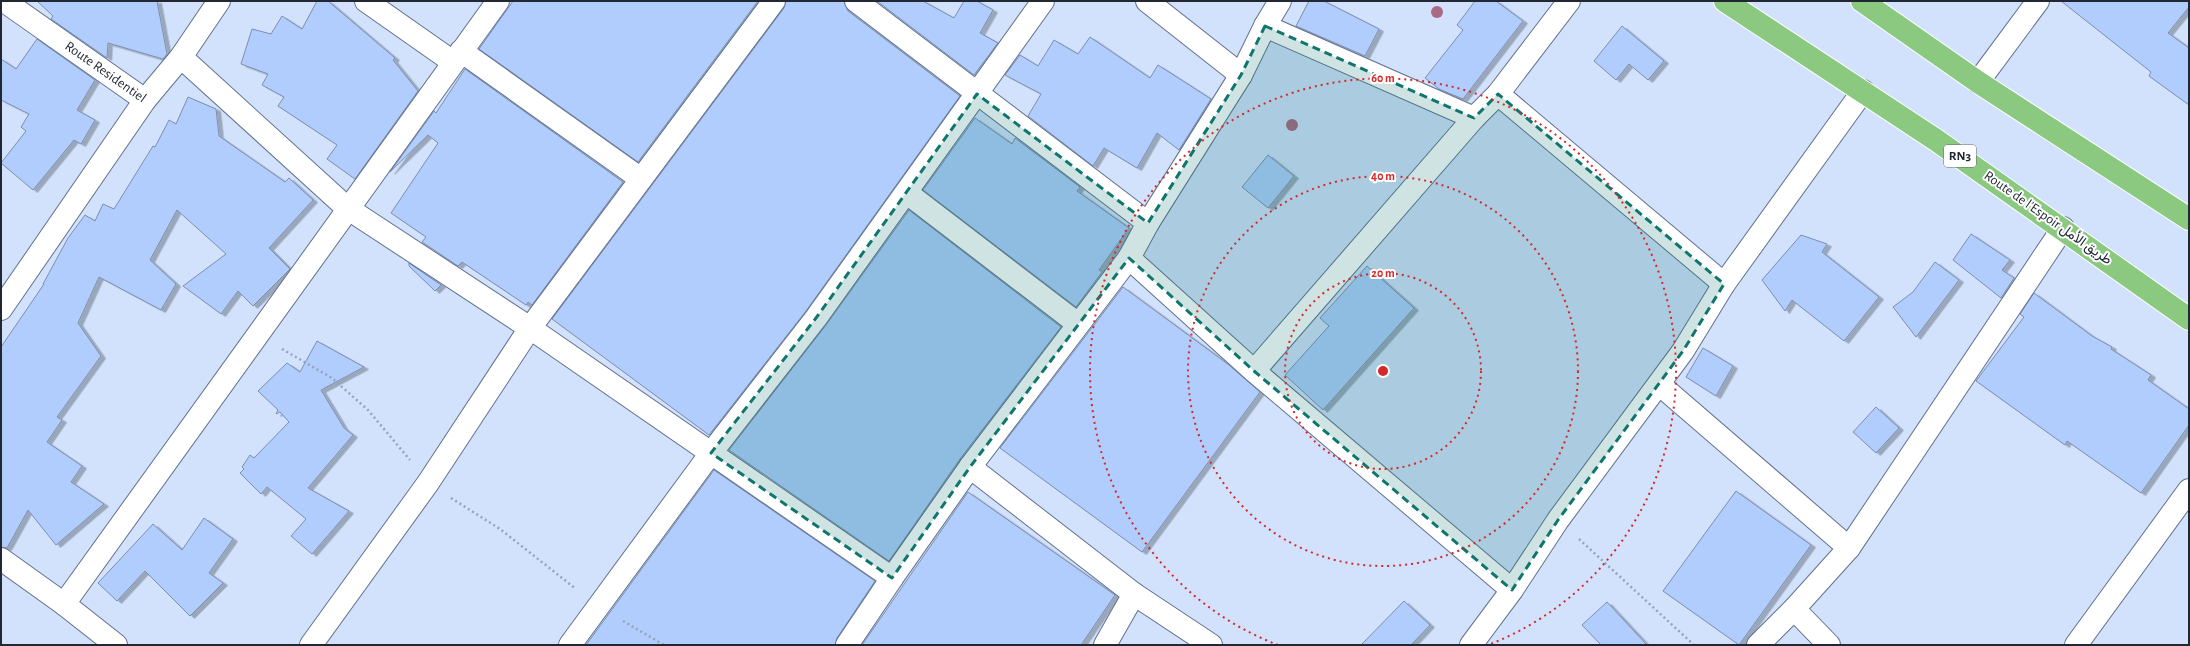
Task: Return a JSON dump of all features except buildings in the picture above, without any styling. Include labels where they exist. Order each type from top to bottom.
[{"type":"highway","name":"Route de l’Espoir طريق الأمل","points":[[1725,1],[1863,91],[2063,228],[2189,319]]},
{"type":"highway","points":[[1862,1],[1978,82],[2189,219]]},
{"type":"street","name":"Route Residentiel","points":[[4,1],[145,100],[181,57],[219,1]]},
{"type":"street","points":[[366,1],[457,57],[641,179]]},
{"type":"street","points":[[64,604],[347,208],[498,1]]},
{"type":"street","points":[[311,645],[428,483],[530,328],[774,1]]},
{"type":"street","points":[[856,1],[1148,223]]},
{"type":"street","points":[[570,645],[711,453],[816,318],[907,193],[1043,1]]},
{"type":"street","points":[[1147,1],[1241,75]]},
{"type":"street","points":[[847,645],[970,467],[1129,258],[1148,223],[1241,75],[1265,26],[1280,1]]},
{"type":"street","points":[[1254,371],[1474,118],[1498,94],[1569,1]]},
{"type":"street","points":[[1978,82],[2038,1]]},
{"type":"street","points":[[1265,26],[1474,118]]},
{"type":"street","points":[[181,57],[347,208],[530,328],[892,578]]},
{"type":"street","points":[[1471,645],[1512,590],[1558,520],[1659,384],[1683,350],[1724,284],[1863,91]]},
{"type":"street","points":[[1498,94],[1724,284]]},
{"type":"street","points":[[1,309],[145,100]]},
{"type":"street","points":[[907,193],[1078,324]]},
{"type":"street","points":[[1758,645],[1794,609],[1849,548],[2063,228]]},
{"type":"street","points":[[1129,258],[1254,371],[1512,590]]},
{"type":"street","points":[[1659,384],[1849,548]]},
{"type":"street","points":[[970,467],[1134,594],[1211,645]]},
{"type":"street","points":[[2076,645],[2189,490]]},
{"type":"street","points":[[1,558],[64,604],[116,645]]},
{"type":"street","points":[[1105,645],[1134,594]]},
{"type":"street","points":[[1794,609],[1829,645]]},
{"type":"path","points":[[280,348],[332,378],[368,410],[428,483],[500,529],[599,607],[664,645]]},
{"type":"path","points":[[1558,520],[1694,645]]},
{"type":"highlighted area","points":[[1265,26],[1474,118],[1498,94],[1724,284],[1683,351],[1558,520],[1512,590],[1254,371],[1129,258],[970,467],[892,578],[711,453],[816,318],[977,94],[1148,223],[1241,75]]}]
